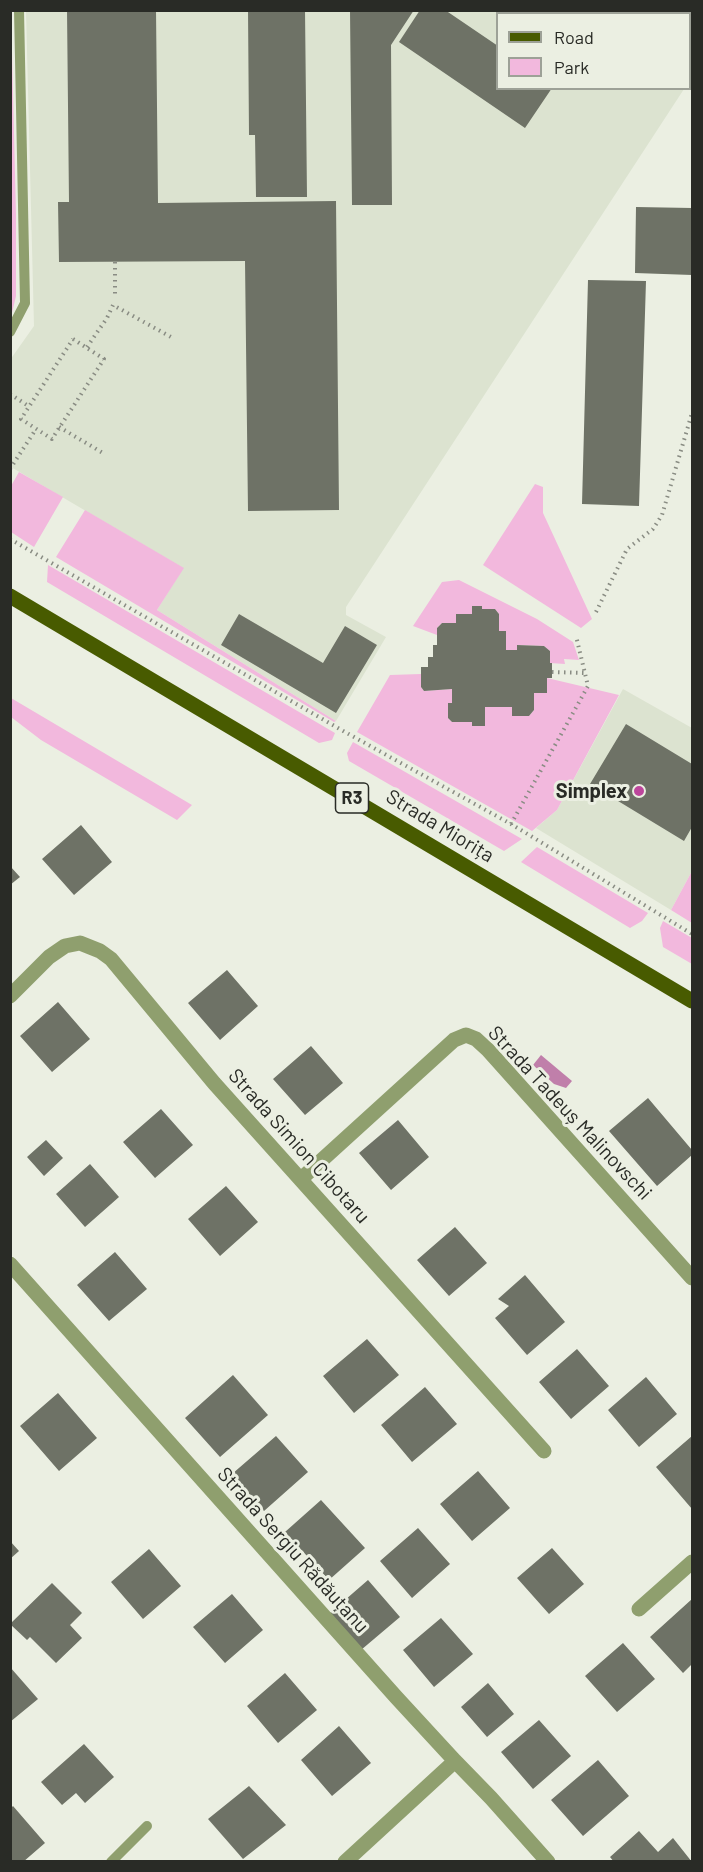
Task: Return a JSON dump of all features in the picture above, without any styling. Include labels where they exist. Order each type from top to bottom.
[{"type":"main road","name":"Strada Miorița","points":[[10,596],[693,1001]]},
{"type":"street","name":"Strada Simion Cibotaru","points":[[10,996],[49,957],[65,946],[80,942],[111,959],[214,1083],[544,1451]]},
{"type":"street","name":"Strada Tadeuș Malinovschi","points":[[301,1179],[454,1040],[466,1035],[476,1039],[488,1050],[693,1278]]},
{"type":"street","name":"Strada Sergiu Rădăuțanu","points":[[10,1264],[548,1862]]},
{"type":"street","points":[[639,1609],[693,1562]]},
{"type":"street","points":[[345,1862],[455,1761]]},
{"type":"lane","points":[[10,332],[26,303],[19,10]]},
{"type":"lane","points":[[111,1862],[147,1826]]},
{"type":"path","points":[[115,262],[115,294]]},
{"type":"path","points":[[87,347],[113,305],[171,337]]},
{"type":"path","points":[[73,339],[87,347],[104,359],[52,439],[21,419],[73,339]]},
{"type":"path","points":[[10,394],[30,407]]},
{"type":"path","points":[[596,612],[627,549],[653,529],[662,515],[693,413]]},
{"type":"path","points":[[59,427],[103,453]]},
{"type":"path","points":[[10,469],[36,429]]},
{"type":"path","points":[[10,539],[345,732],[511,824],[693,934]]},
{"type":"path","points":[[511,824],[588,686],[576,636]]},
{"type":"path","points":[[552,672],[585,674]]},
{"type":"shaded area","points":[[26,11],[692,11],[691,80],[691,12],[496,12],[496,90],[683,90],[346,607],[346,615],[386,637],[336,721],[157,610],[183,568],[11,467],[10,360],[34,326]]},
{"type":"shaded area","name":"Simplex","points":[[623,689],[692,728],[692,871],[671,910],[536,828],[557,810]]},
{"type":"shaded area","points":[[541,1055],[572,1081],[566,1088],[554,1084],[533,1065]]},
{"type":"green space","points":[[11,10],[16,296],[11,317]]},
{"type":"green space","points":[[19,472],[63,497],[34,547],[11,532],[11,486]]},
{"type":"green space","points":[[535,484],[543,487],[543,513],[592,619],[581,628],[483,565]]},
{"type":"green space","points":[[85,510],[184,568],[157,610],[336,721],[334,722],[56,557]]},
{"type":"green space","points":[[48,565],[335,733],[332,740],[319,743],[47,582]]},
{"type":"green space","points":[[459,580],[537,619],[573,642],[579,660],[564,659],[565,664],[550,663],[550,651],[544,646],[518,645],[517,650],[506,650],[506,631],[499,631],[499,614],[495,609],[482,609],[482,606],[472,606],[472,614],[456,614],[456,623],[442,623],[437,628],[437,635],[413,626],[442,582]]},
{"type":"green space","points":[[421,674],[421,687],[424,691],[452,689],[452,703],[448,703],[448,718],[452,722],[472,722],[472,726],[485,726],[485,707],[512,707],[512,716],[529,716],[534,710],[534,693],[547,678],[619,695],[557,810],[532,831],[357,732],[390,675]]},
{"type":"green space","points":[[11,698],[192,805],[177,820],[41,740],[11,717]]},
{"type":"green space","points":[[353,742],[522,839],[504,851],[349,761],[347,753]]},
{"type":"green space","points":[[537,847],[648,913],[642,921],[630,928],[521,862]]},
{"type":"green space","points":[[692,871],[692,923],[671,910]]},
{"type":"green space","points":[[663,921],[692,938],[692,964],[663,947],[660,928]]},
{"type":"building","points":[[67,10],[156,10],[158,203],[336,201],[339,510],[248,511],[245,261],[59,262],[58,202],[69,202]]},
{"type":"building","points":[[248,10],[305,10],[307,197],[256,197],[255,135],[249,135]]},
{"type":"building","points":[[350,10],[414,10],[391,45],[392,205],[352,205]]},
{"type":"building","points":[[420,10],[445,10],[496,45],[496,90],[551,90],[525,128],[399,42]]},
{"type":"building","points":[[636,207],[692,208],[692,275],[635,273]]},
{"type":"building","points":[[588,280],[646,281],[639,506],[582,504]]},
{"type":"building","points":[[472,606],[495,609],[499,614],[499,631],[506,631],[506,650],[517,650],[517,645],[544,646],[550,651],[552,678],[547,678],[547,693],[534,693],[534,710],[529,716],[512,716],[512,707],[485,707],[485,726],[472,726],[472,722],[452,722],[448,718],[448,703],[452,703],[452,689],[424,691],[421,687],[421,667],[428,667],[428,657],[433,657],[433,645],[437,645],[437,628],[442,623],[456,623],[456,614],[472,614]]},
{"type":"building","points":[[239,614],[323,663],[345,626],[377,645],[336,713],[221,645]]},
{"type":"building","points":[[626,724],[692,764],[692,827],[684,841],[590,784]]},
{"type":"building","points":[[81,825],[112,862],[74,895],[42,859]]},
{"type":"building","points":[[10,866],[20,877],[10,885]]},
{"type":"building","points":[[227,970],[258,1006],[220,1040],[188,1003]]},
{"type":"building","points":[[58,1002],[90,1039],[52,1072],[20,1036]]},
{"type":"building","points":[[311,1046],[343,1083],[305,1115],[273,1079]]},
{"type":"building","points":[[648,1098],[692,1150],[692,1155],[657,1186],[609,1131]]},
{"type":"building","points":[[161,1109],[193,1145],[155,1178],[123,1142]]},
{"type":"building","points":[[398,1120],[429,1157],[391,1190],[359,1153]]},
{"type":"building","points":[[46,1140],[63,1158],[44,1176],[27,1157]]},
{"type":"building","points":[[90,1164],[119,1197],[85,1227],[56,1194]]},
{"type":"building","points":[[226,1186],[258,1222],[220,1256],[188,1219]]},
{"type":"building","points":[[455,1227],[487,1263],[449,1296],[417,1260]]},
{"type":"building","points":[[115,1252],[147,1289],[109,1321],[77,1285]]},
{"type":"building","points":[[525,1275],[565,1322],[527,1355],[495,1318],[509,1306],[498,1299]]},
{"type":"building","points":[[367,1339],[399,1375],[354,1413],[323,1376]]},
{"type":"building","points":[[577,1349],[609,1386],[571,1419],[539,1382]]},
{"type":"building","points":[[233,1375],[268,1415],[220,1457],[185,1418]]},
{"type":"building","points":[[646,1377],[677,1414],[639,1447],[608,1410]]},
{"type":"building","points":[[425,1387],[457,1424],[412,1462],[381,1425]]},
{"type":"building","points":[[58,1393],[97,1438],[59,1471],[20,1426]]},
{"type":"building","points":[[276,1436],[308,1472],[264,1511],[232,1474]]},
{"type":"building","points":[[692,1436],[692,1509],[656,1467]]},
{"type":"building","points":[[478,1471],[510,1508],[472,1541],[440,1504]]},
{"type":"building","points":[[321,1500],[365,1548],[329,1580],[285,1532]]},
{"type":"building","points":[[418,1528],[450,1564],[412,1598],[380,1561]]},
{"type":"building","points":[[10,1541],[19,1551],[10,1559]]},
{"type":"building","points":[[552,1548],[584,1584],[549,1614],[517,1578]]},
{"type":"building","points":[[149,1549],[181,1586],[143,1619],[111,1582]]},
{"type":"building","points":[[368,1580],[400,1617],[361,1650],[330,1613]]},
{"type":"building","points":[[52,1583],[82,1613],[70,1625],[82,1638],[56,1663],[30,1637],[27,1640],[10,1624]]},
{"type":"building","points":[[232,1594],[263,1630],[225,1663],[193,1627]]},
{"type":"building","points":[[692,1599],[692,1664],[683,1673],[650,1637]]},
{"type":"building","points":[[441,1618],[473,1654],[434,1687],[403,1650]]},
{"type":"building","points":[[623,1643],[655,1679],[617,1712],[585,1676]]},
{"type":"building","points":[[10,1667],[38,1699],[10,1722]]},
{"type":"building","points":[[285,1673],[317,1710],[278,1743],[247,1706]]},
{"type":"building","points":[[488,1683],[514,1714],[487,1737],[461,1707]]},
{"type":"building","points":[[539,1720],[571,1756],[533,1789],[501,1752]]},
{"type":"building","points":[[339,1726],[371,1763],[332,1796],[301,1760]]},
{"type":"building","points":[[84,1744],[114,1777],[85,1803],[76,1793],[62,1805],[41,1782]]},
{"type":"building","points":[[598,1760],[629,1796],[583,1836],[551,1800]]},
{"type":"building","points":[[249,1786],[286,1825],[243,1859],[208,1819]]},
{"type":"building","points":[[13,1806],[45,1843],[23,1862],[10,1862],[10,1809]]},
{"type":"building","points":[[639,1831],[658,1852],[673,1838],[692,1862],[614,1862],[610,1857]]},
{"type":"place","name":"Simplex","points":[[639,791]]}]
